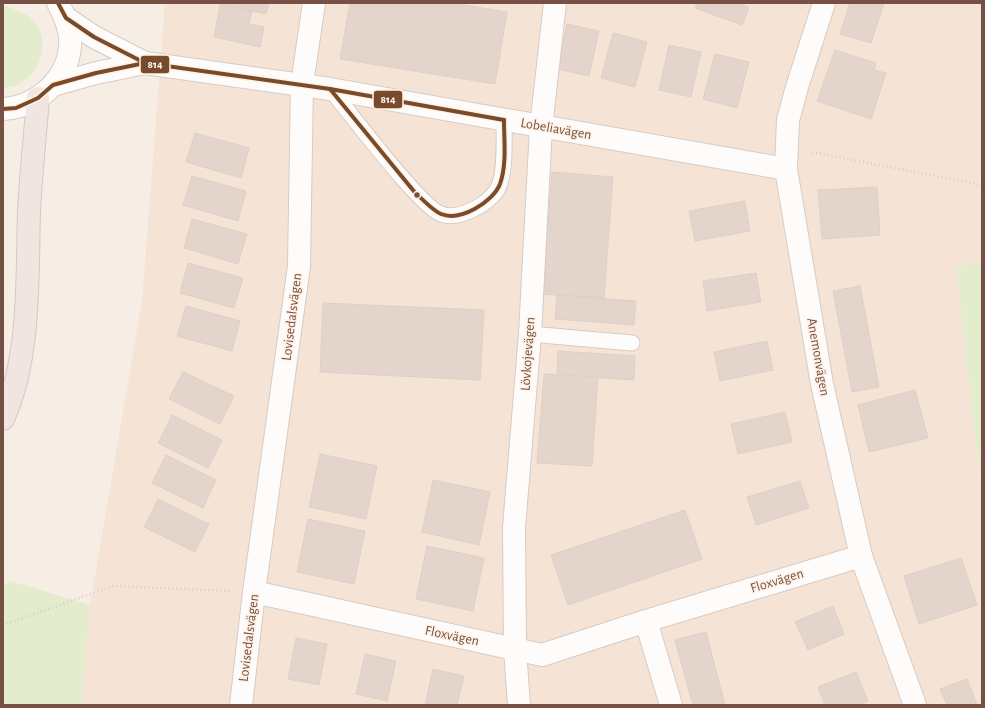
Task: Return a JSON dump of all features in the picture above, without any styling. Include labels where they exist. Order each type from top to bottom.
[{"type":"highway","points":[[3,419],[10,403],[20,360],[26,309],[31,171],[46,91]]},
{"type":"street","name":"Lovisedalsvägen","points":[[241,705],[254,592],[299,266],[302,84],[314,3]]},
{"type":"street","name":"Lövkojevägen","points":[[519,705],[515,650],[514,527],[530,334],[542,127],[555,3]]},
{"type":"street","name":"Anemonvägen","points":[[824,3],[788,120],[786,169],[822,384],[861,556],[915,705]]},
{"type":"street","points":[[62,10],[94,37],[145,63]]},
{"type":"street","points":[[46,91],[65,70],[71,46],[62,10]]},
{"type":"street","points":[[3,109],[16,108],[46,91],[96,73],[145,63],[302,84]]},
{"type":"street","name":"Lobeliavägen","points":[[302,84],[786,169]]},
{"type":"street","name":"Floxvägen","points":[[254,592],[542,655],[646,621],[861,556]]},
{"type":"street","points":[[646,621],[671,705]]},
{"type":"lane","points":[[330,89],[421,200],[441,214],[455,215],[468,212],[479,207],[497,190],[504,154],[504,120]]},
{"type":"lane","points":[[530,334],[632,343]]},
{"type":"path","points":[[786,147],[982,185]]},
{"type":"path","points":[[3,626],[113,586],[254,592]]},
{"type":"shaded area","points":[[165,3],[982,3],[982,261],[956,267],[979,469],[982,478],[982,705],[81,705],[90,605],[142,301]]},
{"type":"green space","points":[[6,6],[28,16],[40,31],[42,40],[40,59],[36,67],[23,81],[11,87],[3,87],[3,7]]},
{"type":"green space","points":[[982,261],[982,478],[979,469],[956,267]]},
{"type":"green space","points":[[11,581],[90,605],[81,705],[3,705],[3,585]]},
{"type":"building","points":[[221,3],[269,3],[266,14],[220,5]]},
{"type":"building","points":[[350,3],[452,3],[507,12],[495,84],[340,59]]},
{"type":"building","points":[[697,3],[738,3],[749,7],[742,25],[695,8]]},
{"type":"building","points":[[850,3],[884,3],[871,43],[840,34]]},
{"type":"building","points":[[220,5],[252,11],[249,24],[264,27],[260,47],[214,37]]},
{"type":"building","points":[[567,24],[599,31],[589,76],[557,69]]},
{"type":"building","points":[[613,33],[647,42],[635,87],[601,78]]},
{"type":"building","points":[[669,45],[701,52],[691,97],[659,90]]},
{"type":"building","points":[[835,50],[876,63],[874,70],[886,73],[871,119],[817,101]]},
{"type":"building","points":[[715,54],[749,62],[737,108],[703,99]]},
{"type":"building","points":[[195,133],[249,148],[241,178],[186,162]]},
{"type":"building","points":[[552,172],[613,177],[604,298],[542,294]]},
{"type":"building","points":[[192,176],[246,191],[238,221],[183,205]]},
{"type":"building","points":[[877,187],[880,235],[822,239],[818,190]]},
{"type":"building","points":[[745,201],[750,231],[695,241],[689,211]]},
{"type":"building","points":[[192,219],[247,234],[238,264],[184,248]]},
{"type":"building","points":[[188,263],[243,278],[234,308],[180,293]]},
{"type":"building","points":[[756,273],[761,302],[707,311],[703,281]]},
{"type":"building","points":[[860,286],[879,387],[852,392],[833,291]]},
{"type":"building","points":[[557,295],[636,301],[634,325],[555,319]]},
{"type":"building","points":[[323,303],[484,310],[480,380],[320,372]]},
{"type":"building","points":[[186,306],[240,321],[232,351],[177,336]]},
{"type":"building","points":[[767,341],[773,370],[720,381],[714,352]]},
{"type":"building","points":[[558,351],[635,356],[634,380],[557,375]]},
{"type":"building","points":[[183,372],[234,396],[220,424],[169,399]]},
{"type":"building","points":[[544,374],[598,377],[592,466],[537,463]]},
{"type":"building","points":[[915,390],[928,438],[869,452],[858,405]]},
{"type":"building","points":[[785,412],[792,442],[738,454],[731,424]]},
{"type":"building","points":[[172,415],[222,440],[208,468],[158,443]]},
{"type":"building","points":[[320,454],[377,466],[366,519],[309,507]]},
{"type":"building","points":[[166,455],[216,480],[203,508],[152,483]]},
{"type":"building","points":[[433,480],[490,492],[479,545],[422,532]]},
{"type":"building","points":[[800,481],[809,508],[756,525],[747,497]]},
{"type":"building","points":[[158,499],[209,524],[195,552],[144,527]]},
{"type":"building","points":[[685,510],[702,559],[568,605],[551,555]]},
{"type":"building","points":[[308,519],[365,531],[354,584],[297,572]]},
{"type":"building","points":[[427,546],[484,558],[473,611],[416,599]]},
{"type":"building","points":[[961,558],[977,605],[919,624],[904,576]]},
{"type":"building","points":[[833,606],[844,634],[808,650],[795,622]]},
{"type":"building","points":[[706,632],[725,705],[693,705],[675,640]]},
{"type":"building","points":[[296,638],[327,644],[319,685],[288,679]]},
{"type":"building","points":[[365,654],[396,661],[387,701],[356,694]]},
{"type":"building","points":[[433,669],[464,676],[457,705],[425,705]]},
{"type":"building","points":[[856,672],[868,701],[858,705],[825,705],[818,687]]},
{"type":"building","points":[[967,679],[977,705],[947,705],[940,689]]},
{"type":"transit line","name":"814","points":[[58,3],[66,18],[94,37],[145,63],[330,89],[504,120]]},
{"type":"transit line","name":"814","points":[[3,109],[16,108],[38,98],[53,85],[96,73],[145,63],[159,65]]},
{"type":"transit line","name":"814","points":[[330,89],[417,195],[441,214],[449,216],[466,213],[475,209],[483,204],[496,191],[500,184],[504,169],[504,120]]}]
